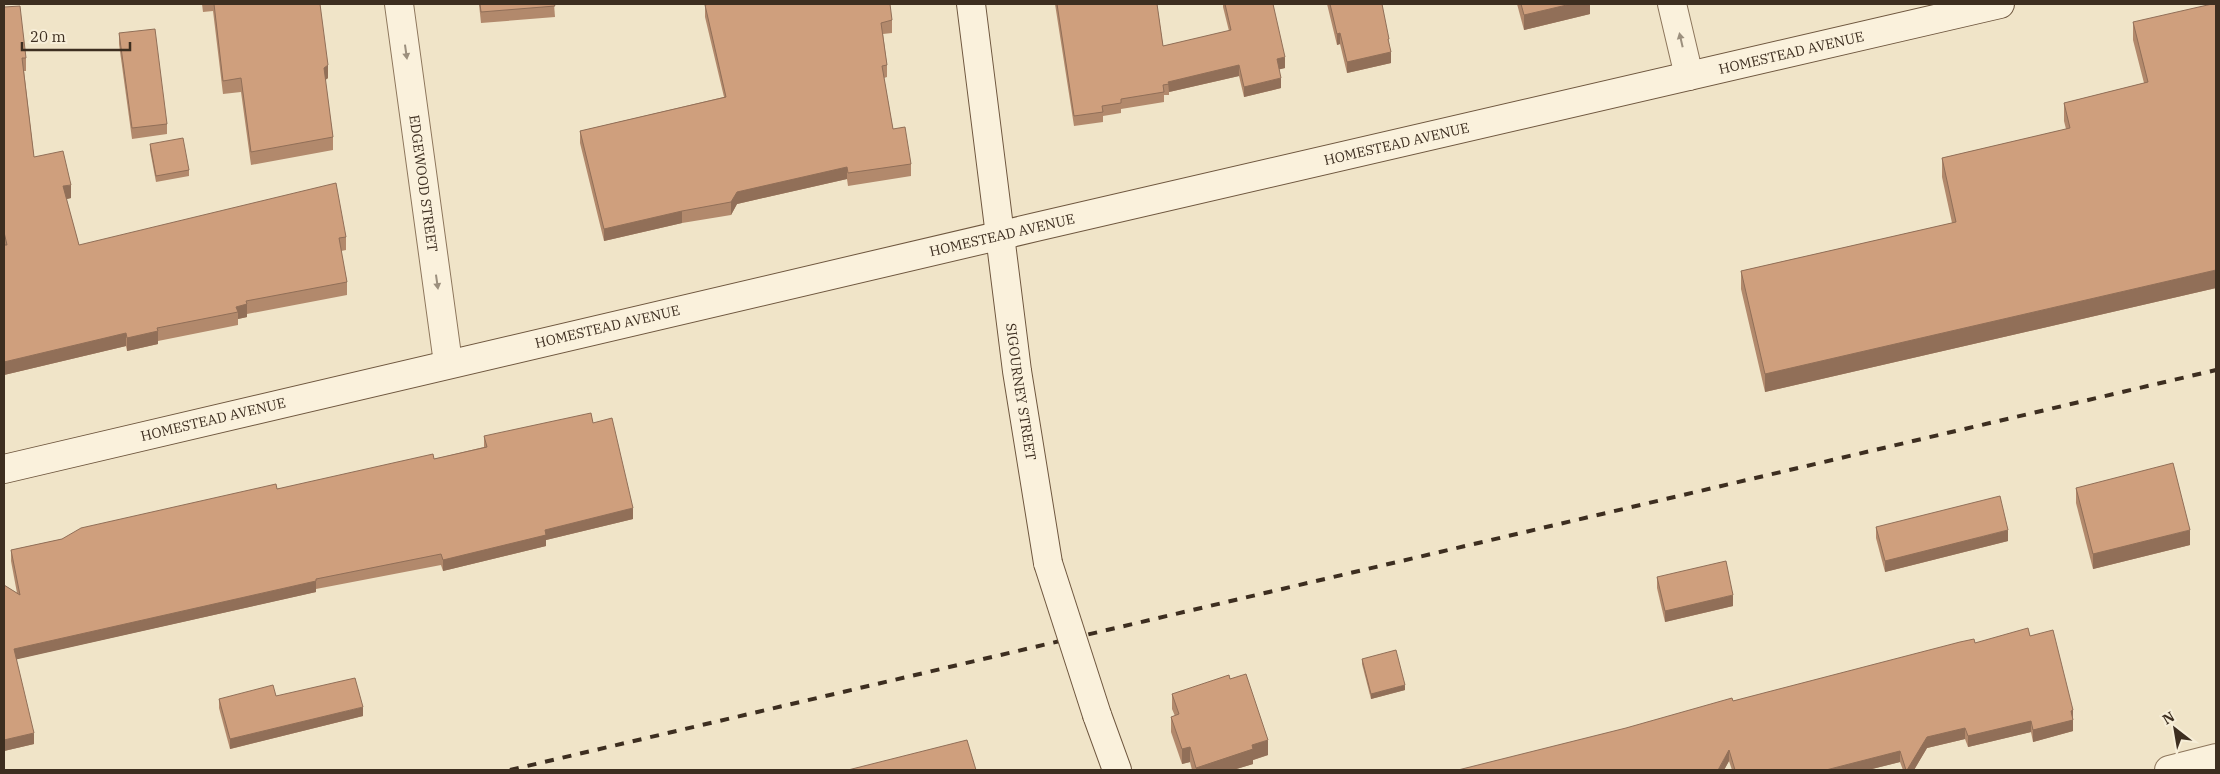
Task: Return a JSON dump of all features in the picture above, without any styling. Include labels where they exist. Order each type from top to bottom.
[{"type":"main road","name":"EDGEWOOD STREET","points":[[399,4],[448,363]]},
{"type":"main road","name":"SIGOURNEY STREET","points":[[971,4],[1017,371],[1048,563],[1117,770]]},
{"type":"main road","points":[[1672,4],[1689,76]]},
{"type":"main road","name":"HOMESTEAD AVENUE","points":[[4,470],[448,363],[2000,4]]},
{"type":"main road","points":[[2169,770],[2216,758]]},
{"type":"building","points":[[214,4],[320,4],[328,65],[324,68],[333,137],[251,152],[241,78],[223,81]]},
{"type":"building","points":[[480,4],[554,4],[555,6],[481,12]]},
{"type":"building","points":[[890,4],[892,20],[881,23],[887,65],[882,66],[893,129],[905,127],[911,164],[848,173],[847,167],[737,192],[731,202],[604,229],[580,131],[726,97],[705,5]]},
{"type":"building","points":[[1057,4],[1157,4],[1163,46],[1231,30],[1225,4],[1273,4],[1285,57],[1277,59],[1281,78],[1244,87],[1239,65],[1168,82],[1169,84],[1163,85],[1164,92],[1121,99],[1121,103],[1102,106],[1103,112],[1074,116]]},
{"type":"building","points":[[1330,4],[1382,4],[1391,52],[1347,62],[1340,33],[1337,34]]},
{"type":"building","points":[[1521,4],[1571,4],[1524,15]]},
{"type":"building","points":[[2216,4],[2216,270],[1765,374],[1741,271],[1956,222],[1942,158],[2070,128],[2064,103],[2148,82],[2133,22]]},
{"type":"building","points":[[20,6],[26,58],[22,58],[34,157],[63,151],[71,185],[63,186],[79,245],[336,183],[346,237],[339,238],[347,282],[246,301],[247,304],[236,307],[238,312],[157,328],[158,331],[127,338],[126,333],[4,362],[4,245],[7,245],[4,232],[4,7]]},
{"type":"building","points":[[155,29],[167,124],[132,128],[119,33]]},
{"type":"building","points":[[183,138],[189,170],[156,176],[150,144]]},
{"type":"building","points":[[591,413],[593,423],[612,418],[633,508],[545,530],[546,535],[443,560],[441,554],[316,579],[316,581],[14,649],[34,733],[4,740],[4,585],[20,595],[11,550],[62,539],[81,528],[276,484],[277,489],[433,454],[434,459],[487,447],[484,436]]},
{"type":"building","points":[[2173,463],[2190,530],[2093,554],[2076,488]]},
{"type":"building","points":[[2000,496],[2008,530],[1885,561],[1876,527]]},
{"type":"building","points":[[1726,561],[1733,595],[1665,611],[1657,577]]},
{"type":"building","points":[[2028,628],[2030,636],[2053,630],[2073,710],[2071,711],[2073,720],[2033,730],[2031,721],[1968,736],[1965,728],[1927,737],[1907,770],[1900,751],[1826,770],[1735,770],[1729,750],[1718,770],[1458,770],[1626,728],[1732,698],[1733,701],[1960,642],[1974,639],[1975,643]]},
{"type":"building","points":[[1396,650],[1405,685],[1371,694],[1362,659]]},
{"type":"building","points":[[1246,674],[1268,740],[1252,745],[1253,749],[1196,768],[1190,747],[1182,749],[1171,717],[1179,714],[1172,694],[1229,675],[1230,679]]},
{"type":"building","points":[[355,678],[363,707],[230,739],[219,699],[273,685],[276,696]]},
{"type":"building","points":[[967,740],[976,770],[848,770]]},
{"type":"railway","points":[[510,770],[2216,370]]}]
